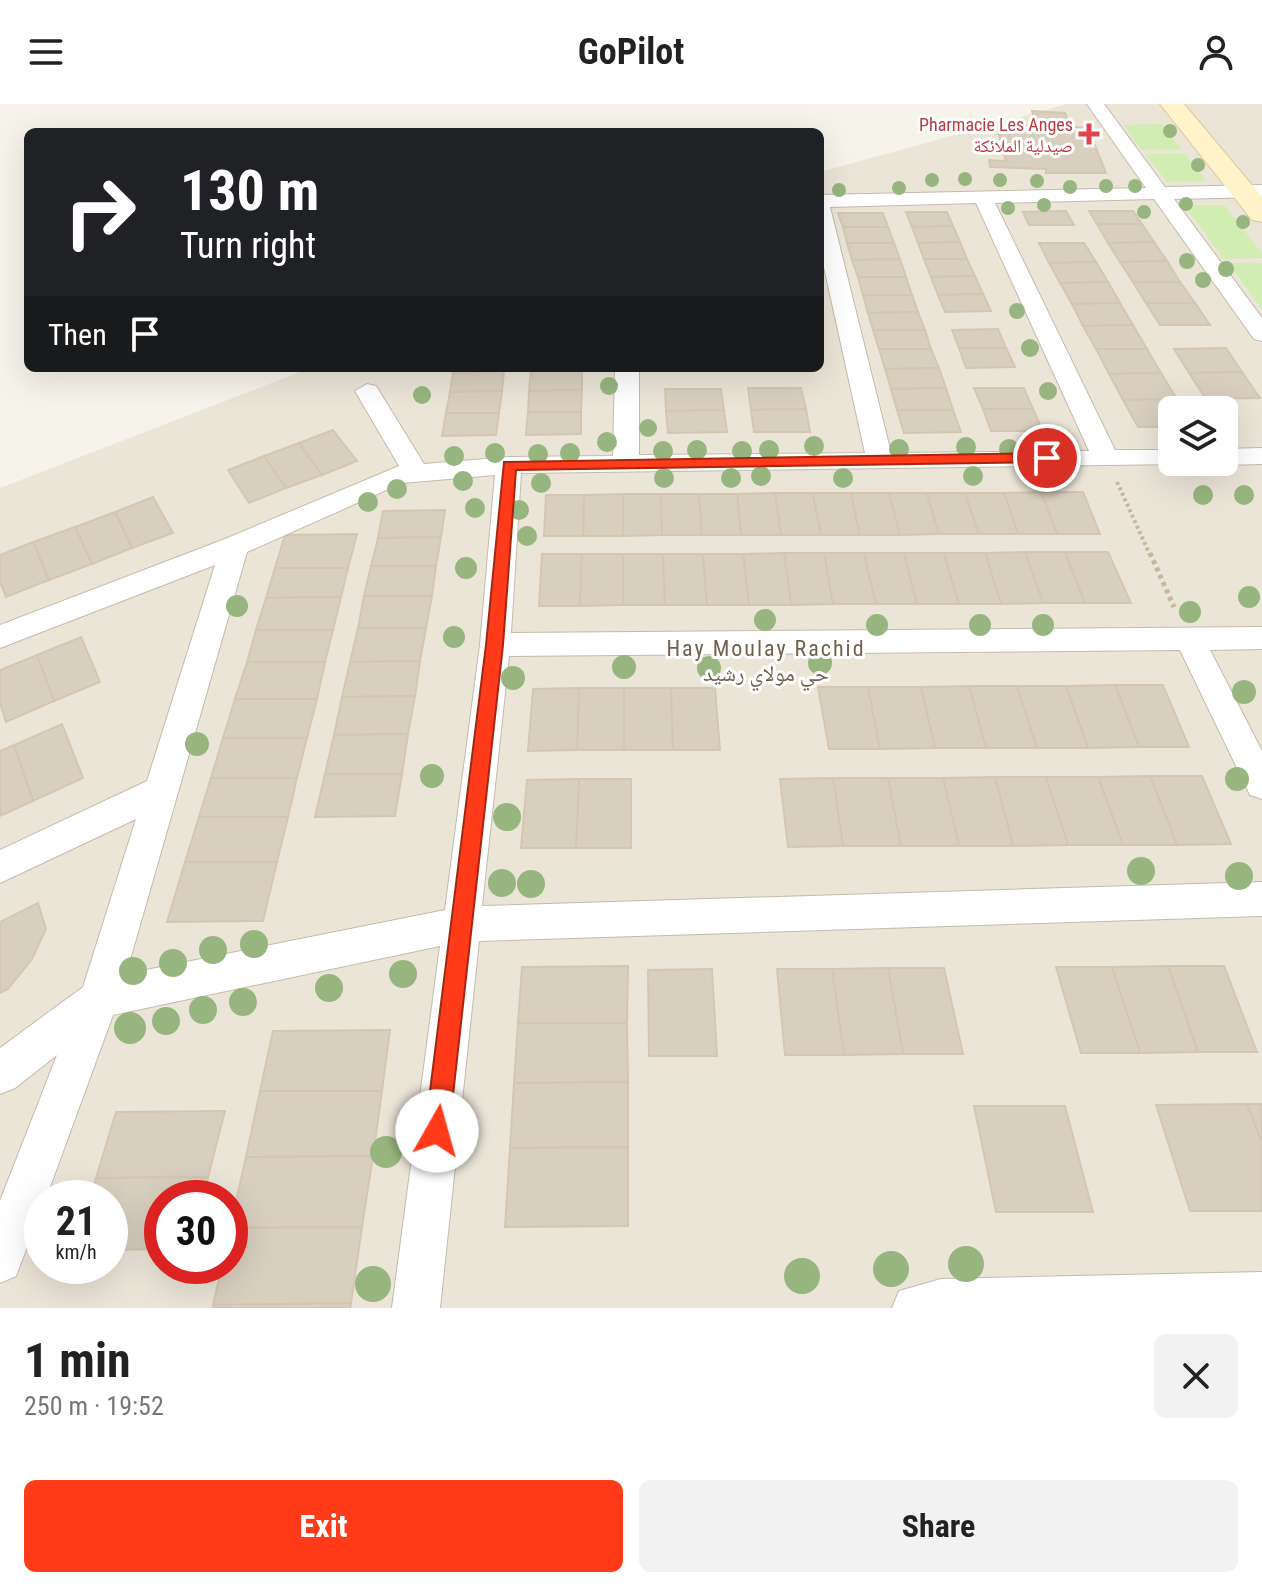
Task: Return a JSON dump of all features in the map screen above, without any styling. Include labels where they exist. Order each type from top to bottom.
[{"type":"street","points":[[1095,104],[1262,334]]},
{"type":"street","points":[[1172,104],[1253,191],[1262,214]]},
{"type":"street","points":[[1202,104],[1222,127]]},
{"type":"street","points":[[824,203],[982,195],[1253,191]]},
{"type":"street","points":[[982,195],[1106,459]]},
{"type":"street","points":[[824,220],[880,461]]},
{"type":"street","points":[[626,466],[627,372]]},
{"type":"street","points":[[367,391],[415,471]]},
{"type":"street","points":[[1238,457],[1262,456]]},
{"type":"street","points":[[0,637],[235,546],[397,475],[415,471],[509,465],[1158,458]]},
{"type":"street","points":[[416,1308],[495,645],[509,465]]},
{"type":"street","points":[[0,1260],[99,999],[235,546]]},
{"type":"street","points":[[1189,638],[1262,785]]},
{"type":"street","points":[[495,645],[1262,638]]},
{"type":"street","points":[[0,867],[161,791]]},
{"type":"street","points":[[0,1073],[99,999],[461,924],[1262,899]]},
{"type":"street","points":[[916,1308],[941,1303],[1262,1295]]},
{"type":"path","points":[[1106,459],[1189,638]]},
{"type":"shaded area","points":[[1067,104],[1262,104],[1262,1308],[0,1308],[0,488],[300,372],[824,372],[824,171]]},
{"type":"green space","points":[[1161,124],[1181,149],[1142,150],[1124,125]]},
{"type":"green space","points":[[1146,154],[1185,154],[1206,181],[1167,182]]},
{"type":"green space","points":[[1184,205],[1224,205],[1262,253],[1262,258],[1224,259]]},
{"type":"green space","points":[[1228,263],[1262,263],[1262,309]]},
{"type":"building","points":[[1032,111],[1065,113],[1070,127],[1088,128],[1106,173],[1046,173],[1046,169],[990,167],[989,160],[1006,161],[1002,149],[992,149],[990,141],[1001,142],[996,124],[1036,126]]},
{"type":"building","points":[[1066,211],[1074,225],[1029,225],[1023,212]]},
{"type":"building","points":[[1089,211],[1133,211],[1142,224],[1097,224]]},
{"type":"building","points":[[906,212],[947,212],[953,226],[912,227]]},
{"type":"building","points":[[838,213],[883,213],[888,227],[843,227]]},
{"type":"building","points":[[1097,224],[1142,224],[1154,242],[1108,243]]},
{"type":"building","points":[[953,226],[960,242],[918,243],[912,227]]},
{"type":"building","points":[[843,227],[888,227],[894,243],[847,243]]},
{"type":"building","points":[[960,242],[967,259],[924,259],[918,243]]},
{"type":"building","points":[[1154,242],[1167,261],[1120,262],[1108,243]]},
{"type":"building","points":[[847,243],[894,243],[900,259],[852,260]]},
{"type":"building","points":[[1039,243],[1084,243],[1096,262],[1049,263]]},
{"type":"building","points":[[900,259],[906,277],[858,277],[852,260]]},
{"type":"building","points":[[924,259],[967,259],[975,276],[931,277]]},
{"type":"building","points":[[1167,261],[1180,282],[1133,282],[1120,262]]},
{"type":"building","points":[[1096,262],[1108,282],[1060,283],[1049,263]]},
{"type":"building","points":[[975,276],[983,294],[938,295],[931,277]]},
{"type":"building","points":[[858,277],[906,277],[912,295],[863,295]]},
{"type":"building","points":[[1108,282],[1120,303],[1072,304],[1060,283]]},
{"type":"building","points":[[1133,282],[1180,282],[1195,303],[1146,303]]},
{"type":"building","points":[[983,294],[991,311],[945,312],[938,295]]},
{"type":"building","points":[[863,295],[912,295],[918,312],[868,313]]},
{"type":"building","points":[[1120,303],[1133,325],[1083,326],[1072,304]]},
{"type":"building","points":[[1146,303],[1195,303],[1210,325],[1160,325]]},
{"type":"building","points":[[918,312],[925,330],[873,330],[868,313]]},
{"type":"building","points":[[1133,325],[1147,349],[1096,349],[1083,326]]},
{"type":"building","points":[[998,329],[1006,348],[959,348],[952,330]]},
{"type":"building","points":[[873,330],[925,330],[931,349],[879,349]]},
{"type":"building","points":[[959,348],[1006,348],[1015,367],[966,368]]},
{"type":"building","points":[[1226,348],[1242,372],[1189,373],[1174,349]]},
{"type":"building","points":[[879,349],[931,349],[939,368],[885,369]]},
{"type":"building","points":[[1096,349],[1147,349],[1161,373],[1109,374]]},
{"type":"building","points":[[939,368],[946,388],[891,389],[885,369]]},
{"type":"building","points":[[504,372],[502,391],[450,392],[453,373]]},
{"type":"building","points":[[531,372],[582,372],[582,390],[529,391]]},
{"type":"building","points":[[1242,372],[1260,398],[1204,396],[1189,373]]},
{"type":"building","points":[[1161,373],[1175,396],[1123,400],[1109,374]]},
{"type":"building","points":[[748,388],[801,388],[806,409],[751,410]]},
{"type":"building","points":[[946,388],[953,410],[897,410],[891,389]]},
{"type":"building","points":[[974,388],[1024,388],[1033,409],[983,409]]},
{"type":"building","points":[[665,389],[721,389],[724,410],[666,411]]},
{"type":"building","points":[[582,390],[581,412],[528,412],[529,391]]},
{"type":"building","points":[[502,391],[499,413],[446,413],[450,392]]},
{"type":"building","points":[[1158,399],[1158,427],[1138,427],[1123,400]]},
{"type":"building","points":[[806,409],[810,432],[754,432],[751,410]]},
{"type":"building","points":[[983,409],[1033,409],[1043,431],[991,431]]},
{"type":"building","points":[[724,410],[727,432],[668,433],[666,411]]},
{"type":"building","points":[[897,410],[953,410],[961,432],[904,433]]},
{"type":"building","points":[[528,412],[581,412],[581,434],[526,435]]},
{"type":"building","points":[[446,413],[499,413],[496,435],[442,436]]},
{"type":"building","points":[[333,430],[357,461],[322,475],[299,443]]},
{"type":"building","points":[[299,443],[322,475],[286,488],[264,456]]},
{"type":"building","points":[[264,456],[286,488],[249,503],[228,470]]},
{"type":"building","points":[[1041,492],[1083,492],[1100,534],[1057,534]]},
{"type":"building","points":[[1041,492],[1057,534],[1018,534],[1004,493]]},
{"type":"building","points":[[775,493],[813,493],[821,535],[781,535]]},
{"type":"building","points":[[775,493],[781,535],[741,535],[737,494]]},
{"type":"building","points":[[813,493],[851,493],[860,535],[821,535]]},
{"type":"building","points":[[851,493],[889,493],[900,535],[860,535]]},
{"type":"building","points":[[889,493],[927,493],[939,534],[900,535]]},
{"type":"building","points":[[927,493],[965,493],[979,534],[939,534]]},
{"type":"building","points":[[965,493],[1004,493],[1018,534],[979,534]]},
{"type":"building","points":[[623,494],[661,494],[662,535],[623,536]]},
{"type":"building","points":[[623,494],[623,536],[583,536],[584,495]]},
{"type":"building","points":[[661,494],[699,494],[702,535],[662,535]]},
{"type":"building","points":[[699,494],[737,494],[741,535],[702,535]]},
{"type":"building","points":[[546,495],[584,495],[583,536],[544,536]]},
{"type":"building","points":[[153,497],[173,533],[132,548],[115,512]]},
{"type":"building","points":[[445,510],[441,537],[378,538],[383,511]]},
{"type":"building","points":[[115,512],[132,548],[92,564],[75,527]]},
{"type":"building","points":[[75,527],[92,564],[49,580],[33,542]]},
{"type":"building","points":[[357,534],[348,568],[275,568],[285,535]]},
{"type":"building","points":[[441,537],[436,566],[371,566],[378,538]]},
{"type":"building","points":[[33,542],[49,580],[6,597],[0,582],[0,555]]},
{"type":"building","points":[[1025,552],[1065,552],[1085,603],[1043,603]]},
{"type":"building","points":[[1025,552],[1043,603],[1001,604],[985,553]]},
{"type":"building","points":[[1065,552],[1108,552],[1131,603],[1085,603]]},
{"type":"building","points":[[784,553],[824,553],[833,604],[791,605]]},
{"type":"building","points":[[784,553],[791,605],[749,605],[743,554]]},
{"type":"building","points":[[824,553],[864,553],[876,604],[833,604]]},
{"type":"building","points":[[864,553],[904,553],[917,604],[876,604]]},
{"type":"building","points":[[904,553],[944,553],[959,604],[917,604]]},
{"type":"building","points":[[944,553],[985,553],[1001,604],[959,604]]},
{"type":"building","points":[[542,554],[582,554],[580,606],[539,606]]},
{"type":"building","points":[[582,554],[623,554],[623,605],[580,606]]},
{"type":"building","points":[[623,554],[663,554],[665,605],[623,605]]},
{"type":"building","points":[[663,554],[703,554],[707,605],[665,605]]},
{"type":"building","points":[[703,554],[743,554],[749,605],[707,605]]},
{"type":"building","points":[[371,566],[436,566],[432,596],[364,596]]},
{"type":"building","points":[[275,568],[348,568],[341,597],[266,598]]},
{"type":"building","points":[[364,596],[432,596],[426,628],[358,628]]},
{"type":"building","points":[[341,597],[333,630],[256,630],[266,598]]},
{"type":"building","points":[[358,628],[426,628],[420,661],[350,662]]},
{"type":"building","points":[[256,630],[333,630],[325,662],[247,662]]},
{"type":"building","points":[[81,637],[100,682],[54,701],[37,655]]},
{"type":"building","points":[[37,655],[54,701],[6,722],[0,703],[0,670]]},
{"type":"building","points":[[420,661],[415,696],[342,697],[350,662]]},
{"type":"building","points":[[247,662],[325,662],[317,699],[235,699]]},
{"type":"building","points":[[1115,685],[1163,685],[1189,747],[1139,747]]},
{"type":"building","points":[[1115,685],[1139,747],[1088,748],[1066,686]]},
{"type":"building","points":[[969,686],[1017,686],[1037,748],[986,748]]},
{"type":"building","points":[[969,686],[986,748],[935,748],[921,687]]},
{"type":"building","points":[[1017,686],[1066,686],[1088,748],[1037,748]]},
{"type":"building","points":[[818,687],[868,687],[880,749],[829,749]]},
{"type":"building","points":[[868,687],[921,687],[935,748],[880,749]]},
{"type":"building","points":[[579,688],[624,688],[624,750],[577,750]]},
{"type":"building","points":[[579,688],[577,750],[528,751],[533,689]]},
{"type":"building","points":[[624,688],[671,688],[673,750],[624,750]]},
{"type":"building","points":[[671,688],[715,688],[720,750],[673,750]]},
{"type":"building","points":[[415,696],[408,734],[334,735],[342,697]]},
{"type":"building","points":[[235,699],[317,699],[307,738],[223,738]]},
{"type":"building","points":[[62,724],[83,778],[33,801],[14,745]]},
{"type":"building","points":[[408,734],[402,774],[325,774],[334,735]]},
{"type":"building","points":[[223,738],[307,738],[297,778],[211,778]]},
{"type":"building","points":[[14,745],[33,801],[0,816],[0,751]]},
{"type":"building","points":[[325,774],[402,774],[395,816],[315,817]]},
{"type":"building","points":[[1150,776],[1202,776],[1231,844],[1177,845]]},
{"type":"building","points":[[1150,776],[1177,845],[1123,845],[1098,777]]},
{"type":"building","points":[[995,777],[1046,777],[1068,845],[1013,846]]},
{"type":"building","points":[[995,777],[1013,846],[959,846],[943,778]]},
{"type":"building","points":[[1046,777],[1098,777],[1123,845],[1068,845]]},
{"type":"building","points":[[211,778],[297,778],[288,817],[199,817]]},
{"type":"building","points":[[833,778],[888,778],[901,846],[843,846]]},
{"type":"building","points":[[833,778],[843,846],[788,847],[780,779]]},
{"type":"building","points":[[888,778],[943,778],[959,846],[901,846]]},
{"type":"building","points":[[579,779],[631,779],[631,848],[576,848]]},
{"type":"building","points":[[579,779],[576,848],[521,848],[527,780]]},
{"type":"building","points":[[199,817],[288,817],[277,862],[185,862]]},
{"type":"building","points":[[185,862],[277,862],[263,921],[167,922]]},
{"type":"building","points":[[38,903],[46,929],[32,959],[8,989],[0,993],[0,922]]},
{"type":"building","points":[[628,966],[627,1023],[518,1023],[522,967]]},
{"type":"building","points":[[1168,966],[1224,966],[1257,1052],[1198,1052]]},
{"type":"building","points":[[1168,966],[1198,1052],[1140,1053],[1112,967]]},
{"type":"building","points":[[1056,967],[1112,967],[1140,1053],[1081,1053]]},
{"type":"building","points":[[888,968],[944,968],[963,1054],[903,1054]]},
{"type":"building","points":[[888,968],[903,1054],[844,1055],[832,969]]},
{"type":"building","points":[[712,969],[717,1056],[649,1056],[648,970]]},
{"type":"building","points":[[777,969],[832,969],[844,1055],[785,1055]]},
{"type":"building","points":[[518,1023],[627,1023],[628,1082],[514,1083]]},
{"type":"building","points":[[390,1030],[382,1091],[260,1091],[273,1031]]},
{"type":"building","points":[[628,1082],[628,1147],[510,1148],[514,1083]]},
{"type":"building","points":[[260,1091],[382,1091],[373,1156],[246,1157]]},
{"type":"building","points":[[1247,1104],[1262,1104],[1262,1143]]},
{"type":"building","points":[[1247,1104],[1262,1143],[1262,1211],[1190,1211],[1156,1105]]},
{"type":"building","points":[[974,1106],[1065,1106],[1093,1212],[996,1212]]},
{"type":"building","points":[[225,1111],[208,1177],[96,1178],[116,1112]]},
{"type":"building","points":[[628,1147],[628,1226],[505,1227],[510,1148]]},
{"type":"building","points":[[373,1156],[362,1227],[248,1228],[248,1180],[241,1180],[246,1157]]},
{"type":"building","points":[[208,1177],[207,1180],[144,1180],[144,1249],[128,1250],[128,1180],[96,1178]]},
{"type":"building","points":[[362,1227],[351,1303],[213,1305],[218,1284],[248,1284],[248,1228]]},
{"type":"building","points":[[351,1303],[350,1308],[213,1308],[213,1305]]},
{"type":"place","name":"Pharmacie Les Anges صيدلية الملائكة","points":[[1089,134]]},
{"type":"district","name":"Hay Moulay Rachid حي مولاي رشيد","points":[[766,660]]},
{"type":"route","points":[[437,1131],[495,645],[509,465],[626,466],[1047,458]]}]
